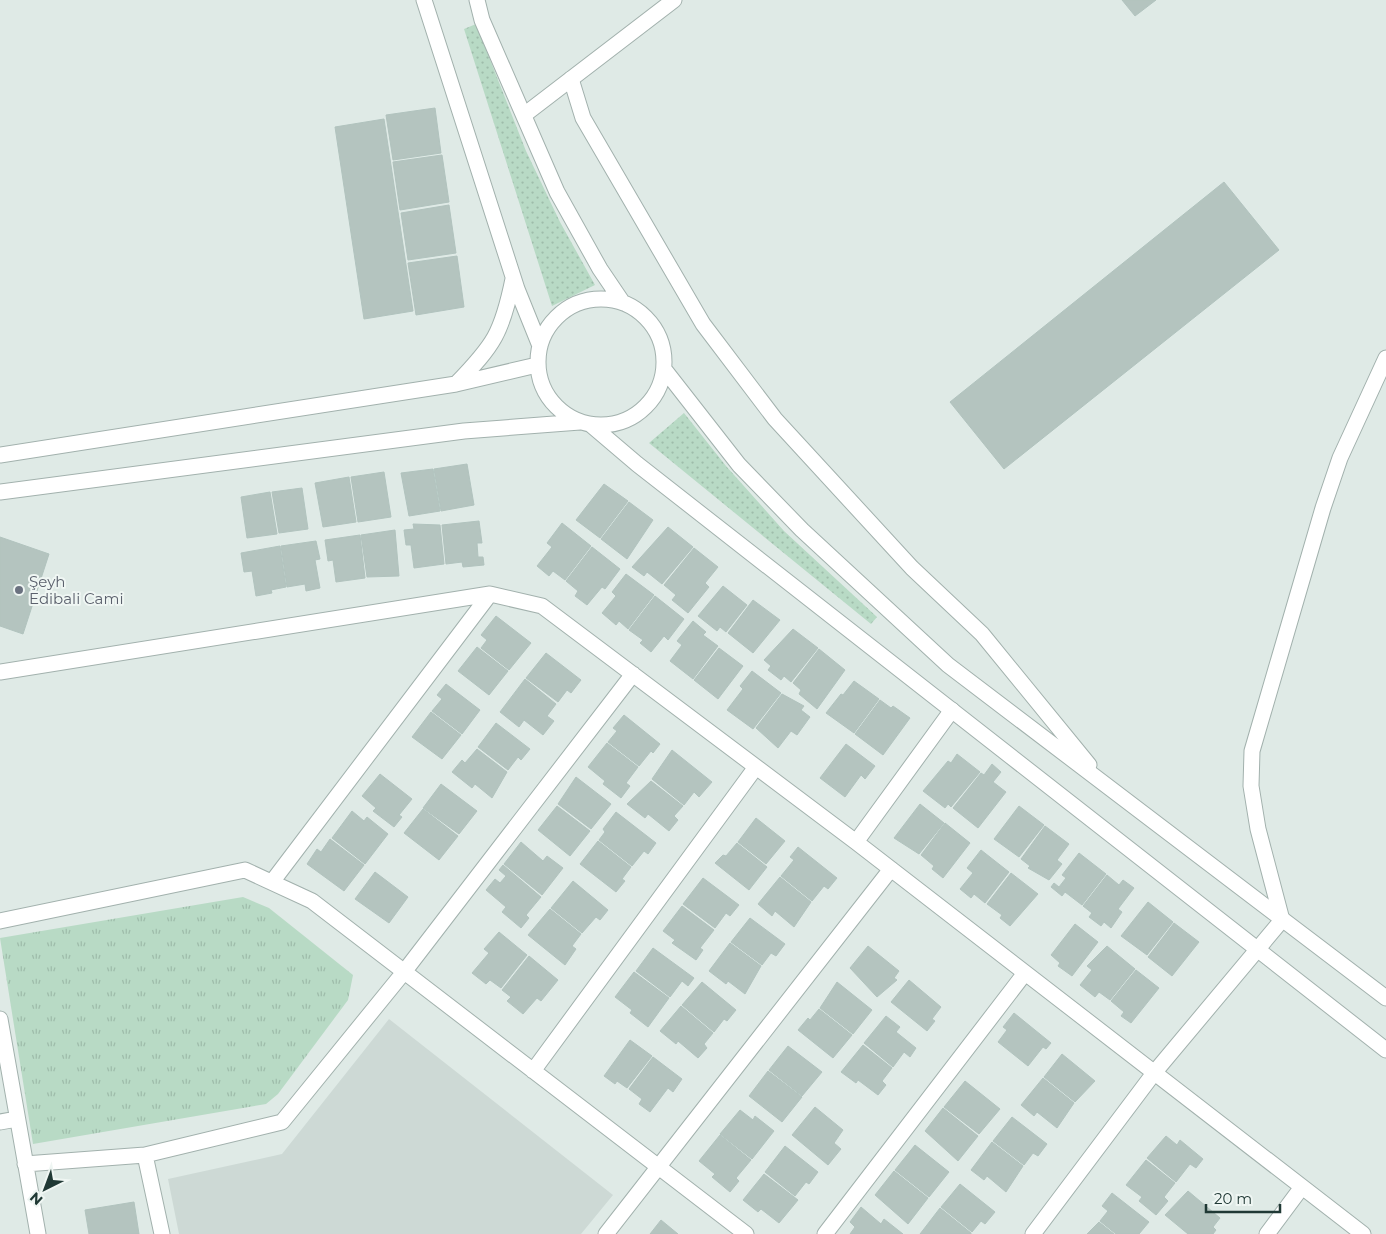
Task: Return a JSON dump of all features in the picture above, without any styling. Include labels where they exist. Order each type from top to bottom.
[{"type":"street","points":[[424,0],[513,278],[540,346]]},
{"type":"street","points":[[477,0],[482,20],[557,192],[600,269],[622,303]]},
{"type":"street","points":[[524,115],[674,0]]},
{"type":"street","points":[[571,79],[583,118],[704,324],[721,348],[775,419],[832,482],[912,568],[982,634],[1104,784]]},
{"type":"street","points":[[456,384],[477,362],[498,334],[507,308],[513,278]]},
{"type":"street","points":[[593,299],[612,300],[622,303],[645,317],[657,332],[664,350],[664,369],[660,388],[649,404],[635,416],[618,424],[599,426],[585,423],[563,413],[550,400],[541,383],[537,365],[540,346],[547,328],[559,314],[575,304],[593,299]]},
{"type":"street","points":[[1282,920],[1258,829],[1251,786],[1252,751],[1323,508],[1340,458],[1386,358]]},
{"type":"street","points":[[0,455],[456,384],[537,365]]},
{"type":"street","points":[[664,369],[739,465],[809,536],[948,665],[1386,998]]},
{"type":"street","points":[[0,492],[464,431],[585,423],[1386,1050]]},
{"type":"street","points":[[0,672],[490,594],[542,606],[892,869],[1363,1234]]},
{"type":"street","points":[[272,882],[490,594]]},
{"type":"street","points":[[26,1164],[145,1154],[282,1122],[404,972],[633,674]]},
{"type":"street","points":[[856,842],[952,710]]},
{"type":"street","points":[[533,1071],[756,767]]},
{"type":"street","points":[[606,1234],[892,869]]},
{"type":"street","points":[[0,922],[245,870],[312,901],[746,1234]]},
{"type":"street","points":[[1033,1234],[1154,1073],[1282,920]]},
{"type":"street","points":[[824,1234],[1025,973]]},
{"type":"street","points":[[0,1019],[38,1234]]},
{"type":"street","points":[[0,1122],[17,1119]]},
{"type":"street","points":[[145,1154],[162,1234]]},
{"type":"street","points":[[1267,1234],[1302,1187]]},
{"type":"shaded area","points":[[389,1019],[613,1195],[581,1234],[179,1234],[168,1179],[282,1154]]},
{"type":"green space","points":[[476,24],[526,151],[560,222],[595,285],[552,306],[464,29]]},
{"type":"green space","points":[[684,413],[726,466],[784,531],[877,617],[871,624],[649,443]]},
{"type":"green space","points":[[243,897],[269,908],[353,975],[348,1000],[278,1094],[266,1104],[33,1144],[0,938]]},
{"type":"building","points":[[1122,0],[1156,0],[1135,16]]},
{"type":"building","points":[[435,108],[441,153],[393,160],[386,115]]},
{"type":"building","points":[[384,119],[413,311],[364,319],[335,127]]},
{"type":"building","points":[[442,155],[449,202],[400,210],[393,162]]},
{"type":"building","points":[[1224,182],[1279,250],[1004,469],[950,402]]},
{"type":"building","points":[[449,205],[456,253],[408,260],[401,213]]},
{"type":"building","points":[[457,256],[464,307],[416,315],[408,263]]},
{"type":"building","points":[[467,464],[474,505],[441,511],[434,469]]},
{"type":"building","points":[[433,469],[440,511],[409,516],[401,473]]},
{"type":"building","points":[[384,472],[391,517],[358,522],[351,477]]},
{"type":"building","points":[[349,477],[356,522],[323,527],[315,483]]},
{"type":"building","points":[[604,484],[628,501],[600,538],[576,520]]},
{"type":"building","points":[[302,488],[308,529],[279,533],[272,492]]},
{"type":"building","points":[[270,492],[277,534],[247,538],[241,497]]},
{"type":"building","points":[[629,502],[653,520],[627,559],[601,539]]},
{"type":"building","points":[[479,521],[482,543],[477,543],[478,557],[483,557],[484,565],[463,567],[462,562],[446,564],[442,525]]},
{"type":"building","points":[[562,523],[591,546],[565,580],[553,571],[549,576],[537,566],[552,547],[547,543]]},
{"type":"building","points":[[413,524],[440,525],[444,564],[414,568],[411,545],[406,545],[404,530],[414,529]]},
{"type":"building","points":[[668,527],[693,547],[662,584],[647,572],[644,576],[632,567]]},
{"type":"building","points":[[395,530],[399,576],[367,577],[361,535]]},
{"type":"building","points":[[360,535],[365,578],[336,582],[333,560],[328,561],[325,540]]},
{"type":"building","name":"Şeyh Edibali Cami","points":[[0,537],[49,554],[23,634],[0,626]]},
{"type":"building","points":[[316,541],[320,559],[315,560],[320,588],[306,591],[305,584],[287,587],[281,546]]},
{"type":"building","points":[[280,546],[286,587],[271,590],[272,593],[256,596],[252,571],[244,572],[241,553]]},
{"type":"building","points":[[592,547],[620,569],[605,589],[602,587],[587,605],[575,596],[578,591],[566,581]]},
{"type":"building","points":[[694,548],[718,567],[705,583],[709,587],[688,613],[672,600],[676,595],[664,585]]},
{"type":"building","points":[[626,574],[654,595],[628,629],[619,621],[616,625],[602,613],[616,596],[612,592]]},
{"type":"building","points":[[723,586],[747,605],[726,632],[720,627],[717,631],[698,616]]},
{"type":"building","points":[[655,596],[684,619],[668,640],[664,636],[651,652],[640,643],[643,640],[629,630]]},
{"type":"building","points":[[753,600],[780,620],[753,653],[728,633]]},
{"type":"building","points":[[496,616],[531,643],[509,670],[481,648],[487,640],[481,635]]},
{"type":"building","points":[[693,621],[706,632],[703,635],[718,646],[693,679],[670,661],[682,645],[677,641]]},
{"type":"building","points":[[793,629],[818,648],[791,682],[784,676],[781,680],[768,670],[771,666],[764,660]]},
{"type":"building","points":[[477,647],[508,671],[489,695],[458,671]]},
{"type":"building","points":[[719,648],[743,666],[718,699],[694,680]]},
{"type":"building","points":[[819,649],[845,670],[817,709],[799,694],[801,690],[793,683]]},
{"type":"building","points":[[546,653],[581,680],[571,693],[567,690],[558,702],[526,678]]},
{"type":"building","points":[[752,671],[781,693],[753,729],[727,710],[743,689],[740,686]]},
{"type":"building","points":[[525,679],[556,704],[547,716],[554,721],[543,735],[524,720],[519,727],[500,712]]},
{"type":"building","points":[[854,681],[879,699],[854,733],[826,713]]},
{"type":"building","points":[[446,684],[480,710],[462,734],[432,711],[442,699],[437,695]]},
{"type":"building","points":[[782,694],[804,706],[801,710],[810,717],[797,735],[791,731],[778,748],[756,728]]},
{"type":"building","points":[[880,700],[891,708],[893,706],[910,718],[883,755],[855,734]]},
{"type":"building","points":[[431,712],[461,735],[442,759],[412,737]]},
{"type":"building","points":[[624,715],[660,744],[653,753],[651,751],[639,766],[608,742],[617,731],[613,728]]},
{"type":"building","points":[[496,723],[530,749],[521,760],[518,757],[508,770],[478,747]]},
{"type":"building","points":[[607,743],[638,767],[626,783],[630,786],[621,798],[603,784],[605,781],[588,767]]},
{"type":"building","points":[[846,744],[875,766],[865,779],[861,775],[845,797],[820,778]]},
{"type":"building","points":[[477,749],[507,772],[492,798],[475,784],[472,788],[452,772],[462,760],[465,763]]},
{"type":"building","points":[[672,750],[712,782],[699,797],[694,792],[684,805],[652,779]]},
{"type":"building","points":[[957,754],[980,772],[951,807],[948,804],[945,808],[923,791],[948,761],[951,763]]},
{"type":"building","points":[[992,764],[1001,772],[993,782],[1006,792],[978,828],[953,808],[981,773],[984,775]]},
{"type":"building","points":[[380,774],[412,799],[399,815],[402,817],[394,827],[373,811],[376,808],[362,796]]},
{"type":"building","points":[[576,777],[611,804],[591,829],[558,804]]},
{"type":"building","points":[[651,781],[683,806],[674,816],[678,820],[669,831],[648,814],[645,818],[627,804]]},
{"type":"building","points":[[441,784],[477,811],[459,834],[423,808]]},
{"type":"building","points":[[920,804],[944,823],[919,854],[894,838]]},
{"type":"building","points":[[557,806],[590,831],[570,856],[538,830]]},
{"type":"building","points":[[1019,806],[1044,825],[1019,857],[994,839]]},
{"type":"building","points":[[423,809],[458,836],[439,860],[404,833]]},
{"type":"building","points":[[352,811],[364,821],[367,817],[388,834],[365,864],[332,838]]},
{"type":"building","points":[[616,812],[656,843],[648,854],[644,851],[632,866],[599,840],[605,832],[603,829]]},
{"type":"building","points":[[756,818],[785,841],[766,864],[738,842]]},
{"type":"building","points":[[945,823],[970,843],[943,878],[932,869],[934,866],[921,855]]},
{"type":"building","points":[[1045,826],[1069,844],[1057,860],[1062,864],[1049,880],[1028,868],[1030,866],[1021,859]]},
{"type":"building","points":[[330,839],[364,865],[344,891],[307,864],[317,849],[321,852]]},
{"type":"building","points":[[598,841],[631,867],[622,879],[625,881],[616,892],[580,864]]},
{"type":"building","points":[[521,842],[543,861],[547,856],[563,868],[542,895],[504,864]]},
{"type":"building","points":[[737,843],[767,867],[749,890],[715,863],[723,855],[726,856]]},
{"type":"building","points":[[798,847],[837,878],[828,889],[824,886],[812,901],[781,876],[794,860],[790,857]]},
{"type":"building","points":[[981,850],[1009,872],[985,903],[974,894],[971,898],[960,889],[973,873],[967,868]]},
{"type":"building","points":[[1079,853],[1106,874],[1082,905],[1065,892],[1062,896],[1051,887],[1054,883],[1059,887],[1066,878],[1062,875]]},
{"type":"building","points":[[503,865],[541,897],[526,915],[529,918],[521,928],[502,912],[506,907],[486,890],[495,879],[500,883],[506,876],[499,870]]},
{"type":"building","points":[[375,872],[408,897],[389,923],[355,899]]},
{"type":"building","points":[[1011,873],[1038,894],[1010,926],[1000,918],[1002,915],[987,904]]},
{"type":"building","points":[[1107,875],[1119,885],[1123,880],[1134,888],[1118,909],[1122,912],[1111,928],[1104,922],[1101,926],[1089,917],[1092,913],[1083,906]]},
{"type":"building","points":[[780,877],[811,902],[794,927],[775,911],[772,916],[758,904]]},
{"type":"building","points":[[703,878],[739,905],[730,916],[726,913],[715,928],[683,904]]},
{"type":"building","points":[[573,881],[608,910],[600,920],[596,917],[582,933],[551,908]]},
{"type":"building","points":[[1148,902],[1173,922],[1147,955],[1121,936]]},
{"type":"building","points":[[682,906],[714,930],[700,948],[703,950],[696,960],[672,943],[675,940],[663,931]]},
{"type":"building","points":[[550,909],[581,934],[572,946],[576,949],[565,965],[528,935]]},
{"type":"building","points":[[750,918],[785,944],[776,956],[771,953],[762,965],[731,942]]},
{"type":"building","points":[[1174,923],[1199,942],[1172,976],[1148,957]]},
{"type":"building","points":[[1075,924],[1098,942],[1072,976],[1058,966],[1060,963],[1051,955]]},
{"type":"building","points":[[499,932],[527,955],[501,988],[490,980],[486,984],[472,973],[489,953],[484,949]]},
{"type":"building","points":[[730,943],[761,966],[745,994],[728,981],[726,984],[709,971]]},
{"type":"building","points":[[868,946],[899,971],[894,978],[897,980],[877,997],[850,968]]},
{"type":"building","points":[[1107,946],[1135,969],[1110,1000],[1099,992],[1095,997],[1080,985],[1092,970],[1087,966]]},
{"type":"building","points":[[653,948],[694,978],[688,986],[682,981],[670,997],[636,971]]},
{"type":"building","points":[[529,956],[558,980],[541,1001],[537,998],[523,1014],[507,1001],[511,997],[502,990]]},
{"type":"building","points":[[1136,970],[1159,988],[1131,1023],[1121,1016],[1124,1012],[1111,1001]]},
{"type":"building","points":[[634,972],[669,998],[648,1027],[630,1013],[632,1010],[615,997]]},
{"type":"building","points":[[909,980],[941,1007],[932,1019],[935,1021],[927,1031],[891,1002]]},
{"type":"building","points":[[702,982],[736,1010],[727,1021],[724,1019],[714,1032],[682,1005]]},
{"type":"building","points":[[837,982],[872,1010],[853,1034],[820,1008]]},
{"type":"building","points":[[681,1006],[713,1033],[704,1044],[707,1048],[698,1058],[678,1041],[676,1044],[660,1031]]},
{"type":"building","points":[[819,1009],[852,1035],[833,1058],[798,1030]]},
{"type":"building","points":[[1014,1013],[1051,1043],[1046,1049],[1043,1047],[1028,1066],[998,1042],[1007,1030],[1003,1027]]},
{"type":"building","points":[[886,1016],[900,1027],[896,1032],[916,1048],[910,1057],[904,1052],[893,1067],[864,1043]]},
{"type":"building","points":[[630,1040],[652,1056],[627,1088],[617,1081],[615,1084],[604,1076]]},
{"type":"building","points":[[863,1045],[892,1068],[882,1081],[886,1085],[878,1095],[858,1080],[856,1083],[841,1072]]},
{"type":"building","points":[[788,1046],[822,1072],[802,1096],[769,1070]]},
{"type":"building","points":[[1062,1054],[1095,1081],[1075,1102],[1044,1077]]},
{"type":"building","points":[[653,1057],[682,1079],[673,1092],[668,1088],[650,1112],[639,1104],[642,1099],[629,1089]]},
{"type":"building","points":[[768,1071],[802,1097],[782,1122],[749,1096]]},
{"type":"building","points":[[1043,1078],[1074,1103],[1057,1128],[1037,1112],[1034,1116],[1021,1105]]},
{"type":"building","points":[[965,1081],[1000,1109],[979,1134],[944,1107]]},
{"type":"building","points":[[815,1107],[843,1130],[834,1143],[841,1149],[828,1165],[792,1135]]},
{"type":"building","points":[[943,1108],[978,1136],[958,1161],[925,1131]]},
{"type":"building","points":[[740,1110],[753,1120],[755,1116],[774,1131],[752,1159],[720,1134]]},
{"type":"building","points":[[1012,1117],[1047,1144],[1038,1156],[1033,1153],[1024,1165],[993,1141]]},
{"type":"building","points":[[720,1135],[751,1160],[736,1178],[739,1181],[730,1192],[712,1177],[715,1174],[699,1161]]},
{"type":"building","points":[[1166,1136],[1177,1145],[1180,1140],[1203,1159],[1196,1168],[1190,1164],[1176,1182],[1147,1158]]},
{"type":"building","points":[[992,1142],[1023,1166],[1006,1192],[987,1176],[984,1180],[971,1170]]},
{"type":"building","points":[[915,1145],[949,1172],[929,1197],[895,1170]]},
{"type":"building","points":[[785,1146],[818,1172],[809,1184],[806,1182],[795,1196],[765,1172]]},
{"type":"building","points":[[1146,1160],[1175,1183],[1164,1197],[1168,1201],[1156,1215],[1139,1201],[1142,1197],[1126,1185]]},
{"type":"building","points":[[894,1171],[928,1198],[908,1224],[875,1195]]},
{"type":"building","points":[[764,1174],[798,1200],[779,1223],[761,1209],[758,1212],[743,1200]]},
{"type":"building","points":[[960,1184],[995,1212],[985,1224],[981,1221],[972,1232],[941,1207]]},
{"type":"building","points":[[1188,1191],[1220,1218],[1213,1227],[1216,1230],[1213,1234],[1188,1234],[1165,1215]]},
{"type":"building","points":[[1112,1193],[1149,1222],[1139,1234],[1116,1234],[1100,1221],[1108,1211],[1102,1206]]},
{"type":"building","points":[[134,1202],[139,1234],[89,1234],[85,1210]]},
{"type":"building","points":[[861,1207],[881,1224],[884,1219],[903,1234],[850,1234],[855,1227],[850,1222]]},
{"type":"building","points":[[940,1208],[971,1233],[971,1234],[920,1234]]},
{"type":"building","points":[[661,1220],[678,1234],[650,1234]]},
{"type":"building","points":[[1099,1222],[1114,1234],[1087,1234]]},
{"type":"place","name":"Şeyh Edibali Cami","points":[[19,590]]}]
